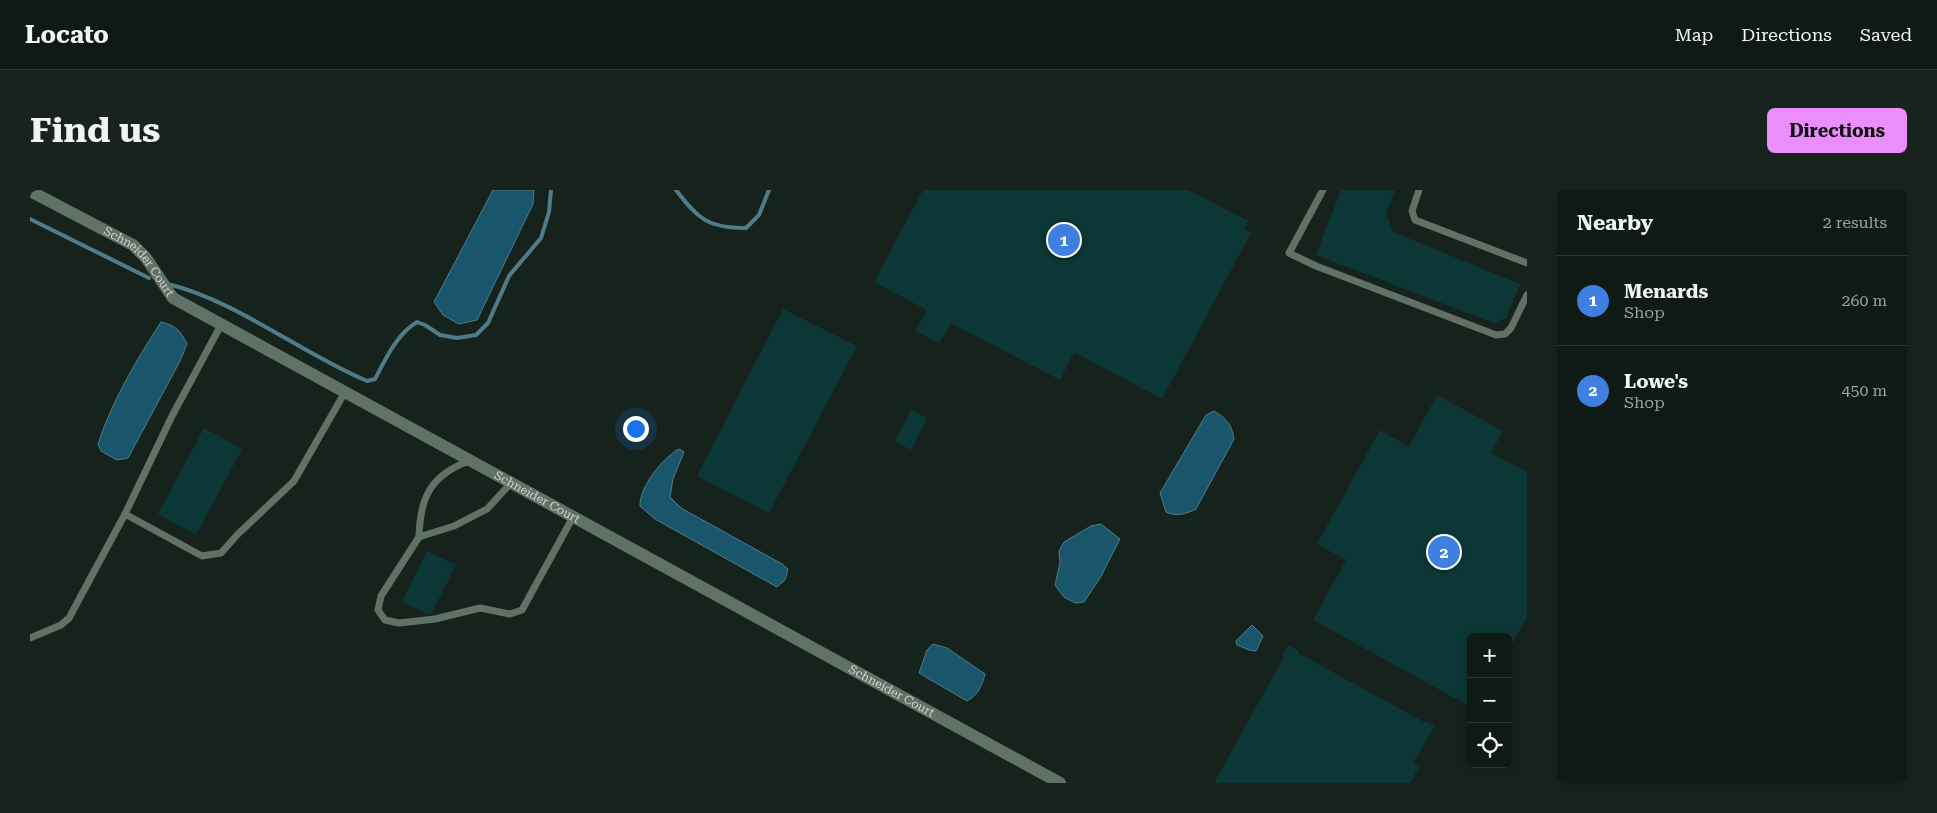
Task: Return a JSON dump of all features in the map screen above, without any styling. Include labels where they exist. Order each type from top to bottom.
[{"type":"street","name":"Schneider Court","points":[[30,191],[133,245],[146,258],[173,298],[1055,782]]},
{"type":"lane","points":[[1323,190],[1289,253],[1316,266],[1496,335],[1505,334],[1511,328],[1527,295]]},
{"type":"lane","points":[[1419,190],[1412,211],[1414,220],[1527,262]]},
{"type":"lane","points":[[30,638],[61,625],[69,618],[125,514],[172,416],[221,325]]},
{"type":"lane","points":[[125,514],[202,556],[221,553],[237,535],[294,481],[345,392]]},
{"type":"lane","points":[[470,460],[444,474],[431,488],[423,502],[420,537],[381,596],[378,610],[385,620],[399,622],[435,619],[480,608],[510,614],[522,610],[573,517]]},
{"type":"lane","points":[[420,537],[454,526],[487,509],[511,483]]},
{"type":"water","points":[[493,190],[534,190],[533,204],[477,320],[459,324],[443,315],[434,302]]},
{"type":"water","points":[[161,322],[177,329],[187,344],[180,361],[128,458],[117,460],[101,451],[98,444],[110,412],[126,381]]},
{"type":"water","points":[[1214,411],[1228,422],[1234,439],[1196,509],[1181,514],[1166,512],[1160,493],[1206,415]]},
{"type":"water","points":[[679,449],[684,452],[673,479],[670,497],[681,508],[788,569],[785,580],[777,587],[655,519],[640,506],[647,482],[659,466]]},
{"type":"water","points":[[1101,524],[1120,539],[1100,578],[1084,602],[1075,603],[1064,597],[1055,585],[1060,563],[1059,551],[1064,542],[1091,526]]},
{"type":"water","points":[[1252,625],[1263,636],[1256,651],[1237,645],[1236,641]]},
{"type":"water","points":[[933,644],[947,648],[985,674],[979,690],[971,699],[967,701],[919,673],[927,650]]},
{"type":"building","points":[[923,190],[1188,190],[1248,221],[1243,229],[1251,233],[1162,399],[1074,352],[1060,380],[951,323],[939,343],[915,331],[927,310],[874,282]]},
{"type":"building","points":[[1341,190],[1395,190],[1386,213],[1393,232],[1520,284],[1506,318],[1494,323],[1316,255]]},
{"type":"building","points":[[783,309],[857,346],[769,513],[697,476]]},
{"type":"building","points":[[1437,395],[1503,431],[1491,453],[1527,472],[1527,617],[1512,644],[1512,633],[1467,633],[1467,705],[1313,620],[1346,560],[1317,544],[1380,430],[1409,447]]},
{"type":"building","points":[[911,410],[927,418],[911,450],[895,441]]},
{"type":"building","points":[[204,428],[242,449],[196,535],[158,514]]},
{"type":"building","points":[[427,551],[456,565],[431,614],[402,602]]},
{"type":"building","points":[[1288,645],[1299,651],[1298,653],[1424,722],[1435,726],[1413,763],[1419,767],[1410,783],[1214,783],[1284,657],[1282,656]]},
{"type":"waterway","points":[[168,284],[194,292],[244,315],[318,357],[367,381],[375,379],[398,340],[417,322],[440,335],[457,338],[476,335],[488,323],[509,276],[541,238],[549,212],[551,190]]},
{"type":"waterway","points":[[676,190],[691,208],[705,220],[713,224],[733,228],[746,228],[759,215],[769,190]]},
{"type":"waterway","points":[[30,219],[149,278]]},
{"type":"place","name":"Menards","points":[[1064,240]]},
{"type":"place","name":"Lowe's","points":[[1444,552]]}]
